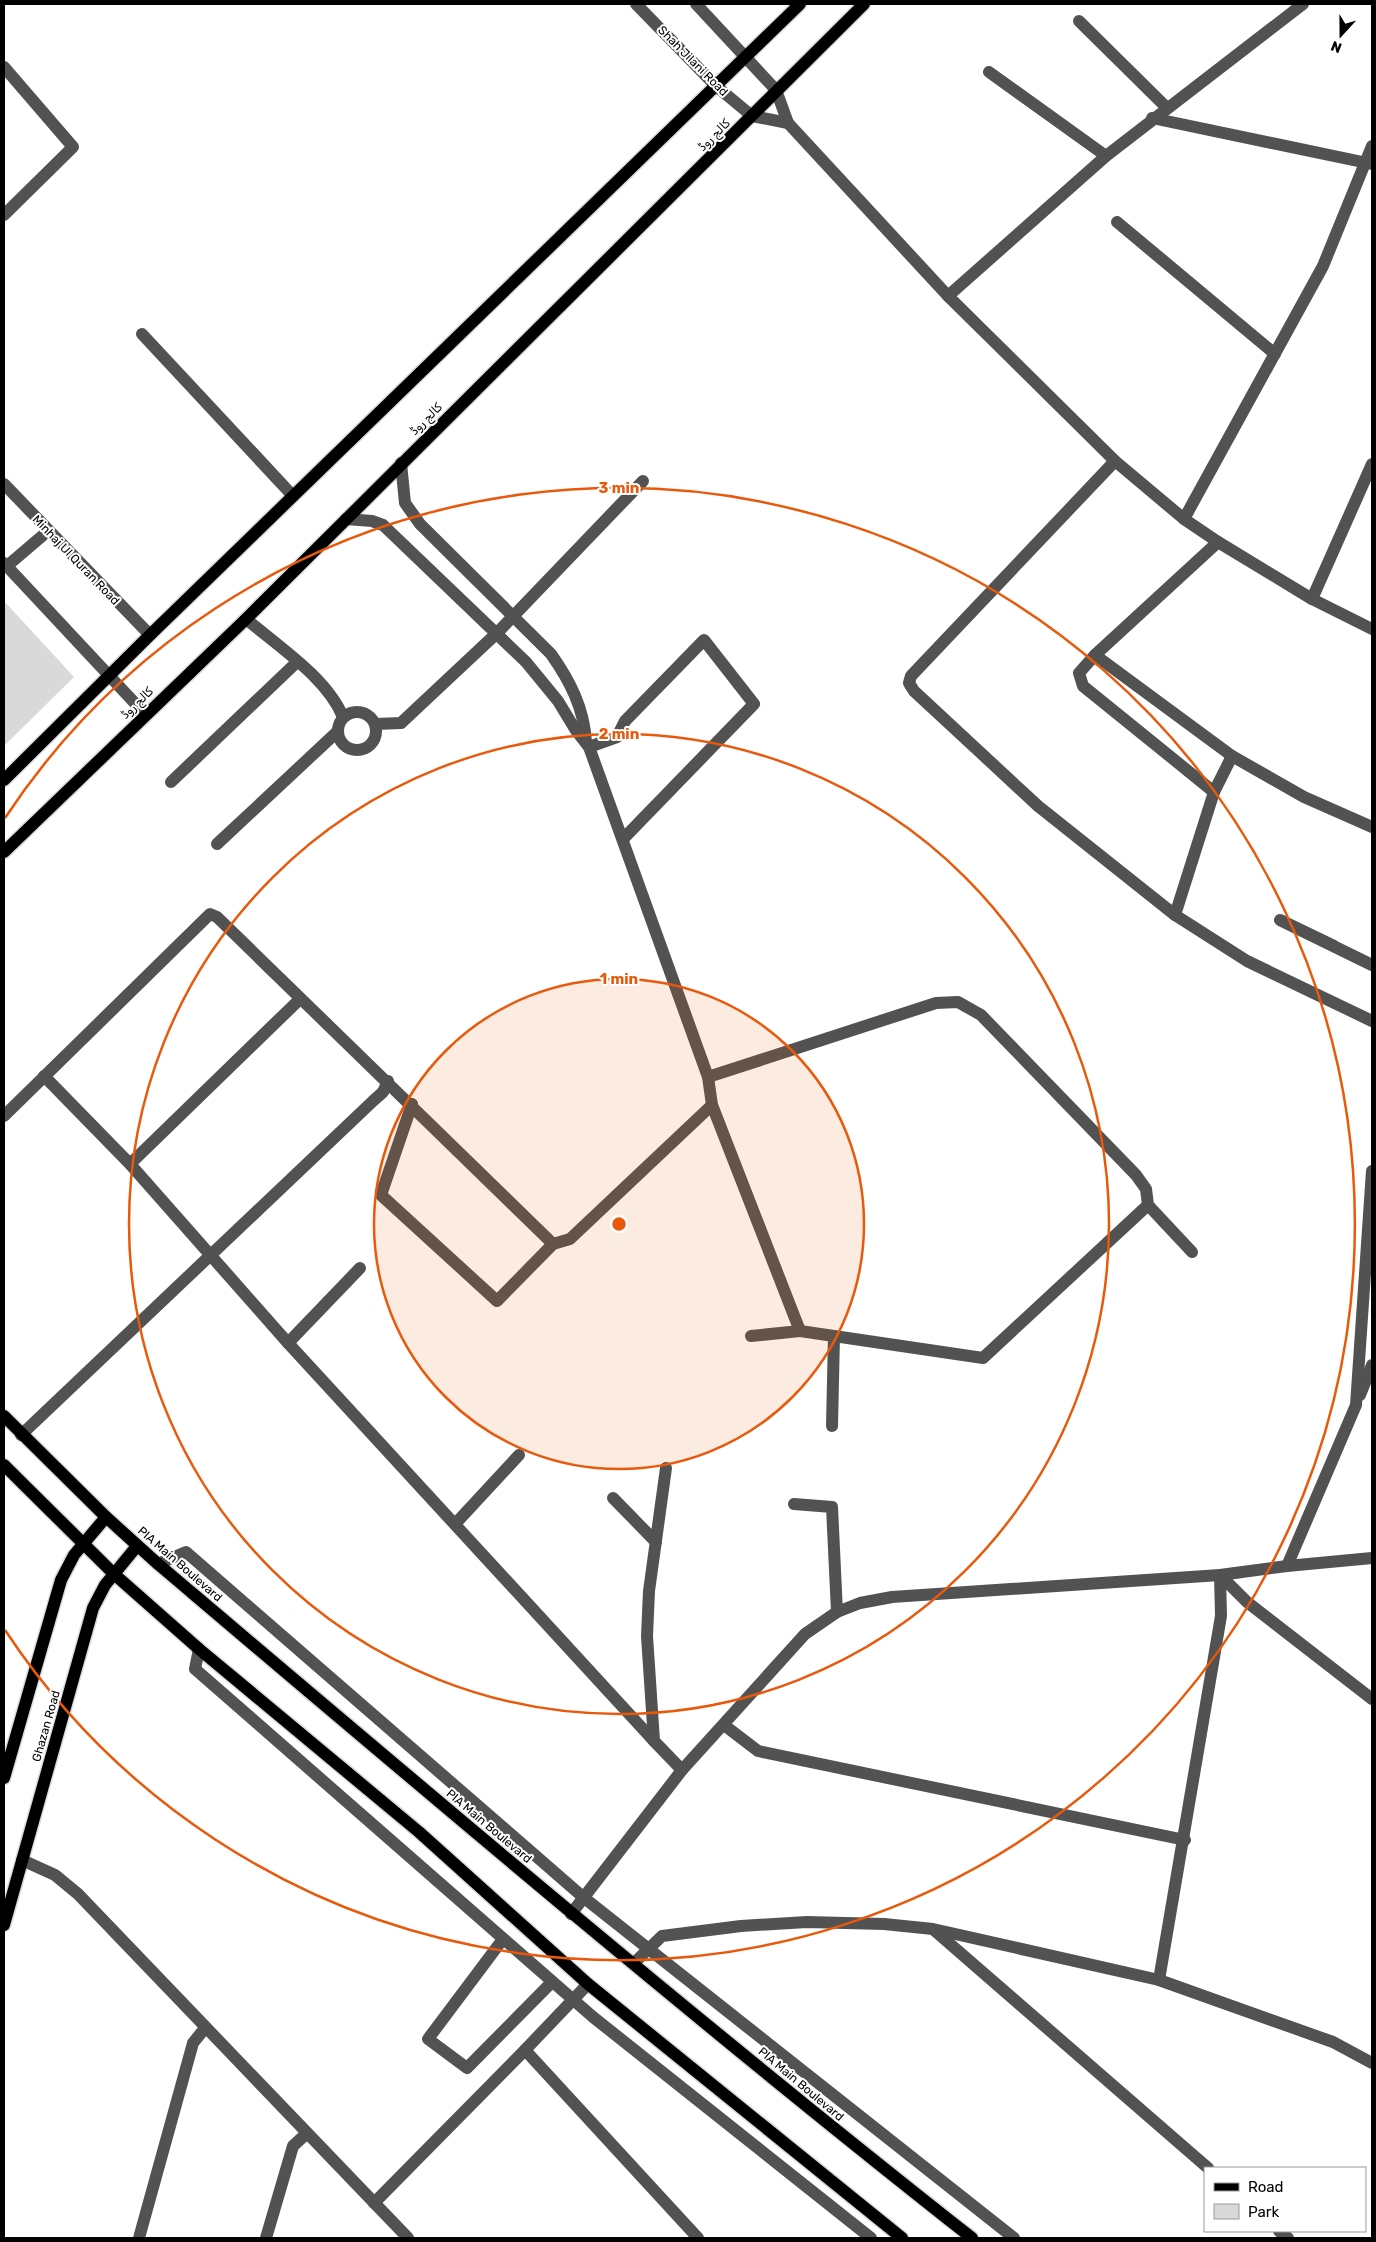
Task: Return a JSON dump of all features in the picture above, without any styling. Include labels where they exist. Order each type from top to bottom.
[{"type":"main road","points":[[4,780],[150,635],[800,4]]},
{"type":"main road","name":"کالج روڈ","points":[[4,852],[145,714],[246,619],[864,4]]},
{"type":"main road","name":"PIA Main Boulevard","points":[[4,1416],[106,1517],[158,1564],[571,1914],[634,1963],[837,2131],[972,2238]]},
{"type":"main road","points":[[4,1465],[82,1545],[199,1650],[419,1832],[588,1984],[902,2238]]},
{"type":"main road","points":[[4,1778],[61,1580],[82,1545],[106,1517]]},
{"type":"main road","name":"Ghazan Road","points":[[4,1925],[93,1608],[100,1593],[138,1546]]},
{"type":"street","name":"Shah Jilani Road","points":[[636,4],[716,86],[752,116]]},
{"type":"street","points":[[696,4],[776,90],[788,123],[948,296],[1115,461],[1184,519],[1218,542],[1312,599],[1372,629]]},
{"type":"street","points":[[948,296],[1106,156],[1152,118],[1303,4]]},
{"type":"street","points":[[1079,21],[1166,107]]},
{"type":"street","points":[[4,68],[73,147],[4,215]]},
{"type":"street","points":[[989,72],[1106,156]]},
{"type":"street","points":[[752,116],[788,123]]},
{"type":"street","points":[[1152,118],[1370,164]]},
{"type":"street","points":[[1184,519],[1324,266],[1370,164],[1372,146]]},
{"type":"street","points":[[1117,222],[1275,354]]},
{"type":"street","points":[[142,334],[293,496]]},
{"type":"street","points":[[1115,461],[912,676],[909,683],[914,691],[1038,806],[1175,914],[1248,961],[1372,1021]]},
{"type":"street","points":[[401,463],[405,503],[420,524],[550,654],[568,679],[583,717],[588,744],[708,1077],[712,1105],[800,1331]]},
{"type":"street","points":[[1312,599],[1372,464]]},
{"type":"street","points":[[376,724],[401,723],[497,633],[512,615],[643,481]]},
{"type":"street","name":"Minhaj Ul Quran Road","points":[[4,484],[48,532],[150,635]]},
{"type":"street","points":[[346,519],[372,520],[383,524],[497,633],[542,680],[558,701],[575,729],[588,744]]},
{"type":"street","points":[[48,532],[5,564],[108,677],[145,714]]},
{"type":"street","points":[[1214,792],[1083,686],[1079,673],[1095,654],[1218,542]]},
{"type":"street","points":[[246,619],[297,662],[336,700],[343,717]]},
{"type":"street","points":[[588,744],[617,737],[625,721],[704,640],[754,704],[623,839]]},
{"type":"street","points":[[1095,654],[1232,756],[1304,797],[1372,827]]},
{"type":"street","points":[[171,782],[297,662]]},
{"type":"street","points":[[355,711],[368,714],[376,724],[376,737],[368,748],[355,750],[343,744],[337,732],[338,724],[343,717],[355,711]]},
{"type":"street","points":[[217,844],[337,732]]},
{"type":"street","points":[[1175,914],[1214,792],[1232,756]]},
{"type":"street","points":[[4,1116],[210,914],[217,917],[300,999],[412,1104],[553,1244]]},
{"type":"street","points":[[1334,946],[1372,965]]},
{"type":"street","points":[[130,1164],[300,999]]},
{"type":"street","points":[[708,1077],[936,1003],[958,1002],[981,1014],[1136,1175],[1146,1189],[1148,1205],[1192,1252]]},
{"type":"street","points":[[44,1076],[130,1164],[209,1256],[288,1343],[682,1770]]},
{"type":"street","points":[[22,1435],[383,1092],[388,1081]]},
{"type":"street","points":[[412,1104],[380,1195],[497,1300],[553,1244],[570,1239],[712,1105]]},
{"type":"street","points":[[1356,1405],[1372,1171]]},
{"type":"street","points":[[751,1336],[800,1331],[983,1358],[1148,1205]]},
{"type":"street","points":[[288,1343],[360,1268]]},
{"type":"street","points":[[832,1426],[834,1336]]},
{"type":"street","points":[[1287,1566],[1372,1365]]},
{"type":"street","points":[[456,1523],[519,1455]]},
{"type":"street","points":[[654,1741],[648,1636],[649,1591],[666,1468]]},
{"type":"street","points":[[613,1498],[656,1542]]},
{"type":"street","points":[[794,1504],[832,1507],[837,1612]]},
{"type":"street","points":[[158,1564],[186,1552],[583,1897],[649,1947],[1014,2238]]},
{"type":"street","points":[[571,1914],[682,1770],[806,1634],[837,1612],[860,1603],[892,1597],[1220,1575],[1372,1558]]},
{"type":"street","points":[[1220,1575],[1247,1602],[1372,1699]]},
{"type":"street","points":[[1159,1980],[1185,1840],[1221,1616],[1220,1575]]},
{"type":"street","points":[[199,1650],[195,1669],[552,1982],[871,2238]]},
{"type":"street","points":[[724,1725],[758,1750],[1185,1840]]},
{"type":"street","points":[[22,1860],[55,1875],[78,1894],[306,2134],[408,2238]]},
{"type":"street","points":[[634,1963],[662,1936],[741,1926],[807,1922],[884,1924],[933,1929],[1159,1980],[1333,2042],[1372,2063]]},
{"type":"street","points":[[933,1929],[1207,2167]]},
{"type":"street","points":[[503,1939],[428,2039],[467,2068],[552,1982]]},
{"type":"street","points":[[374,2203],[588,1984]]},
{"type":"street","points":[[139,2238],[193,2043],[205,2028]]},
{"type":"street","points":[[525,2050],[698,2238]]},
{"type":"street","points":[[266,2238],[293,2146],[306,2134]]},
{"type":"green space","points":[[4,601],[74,677],[4,746]]}]
